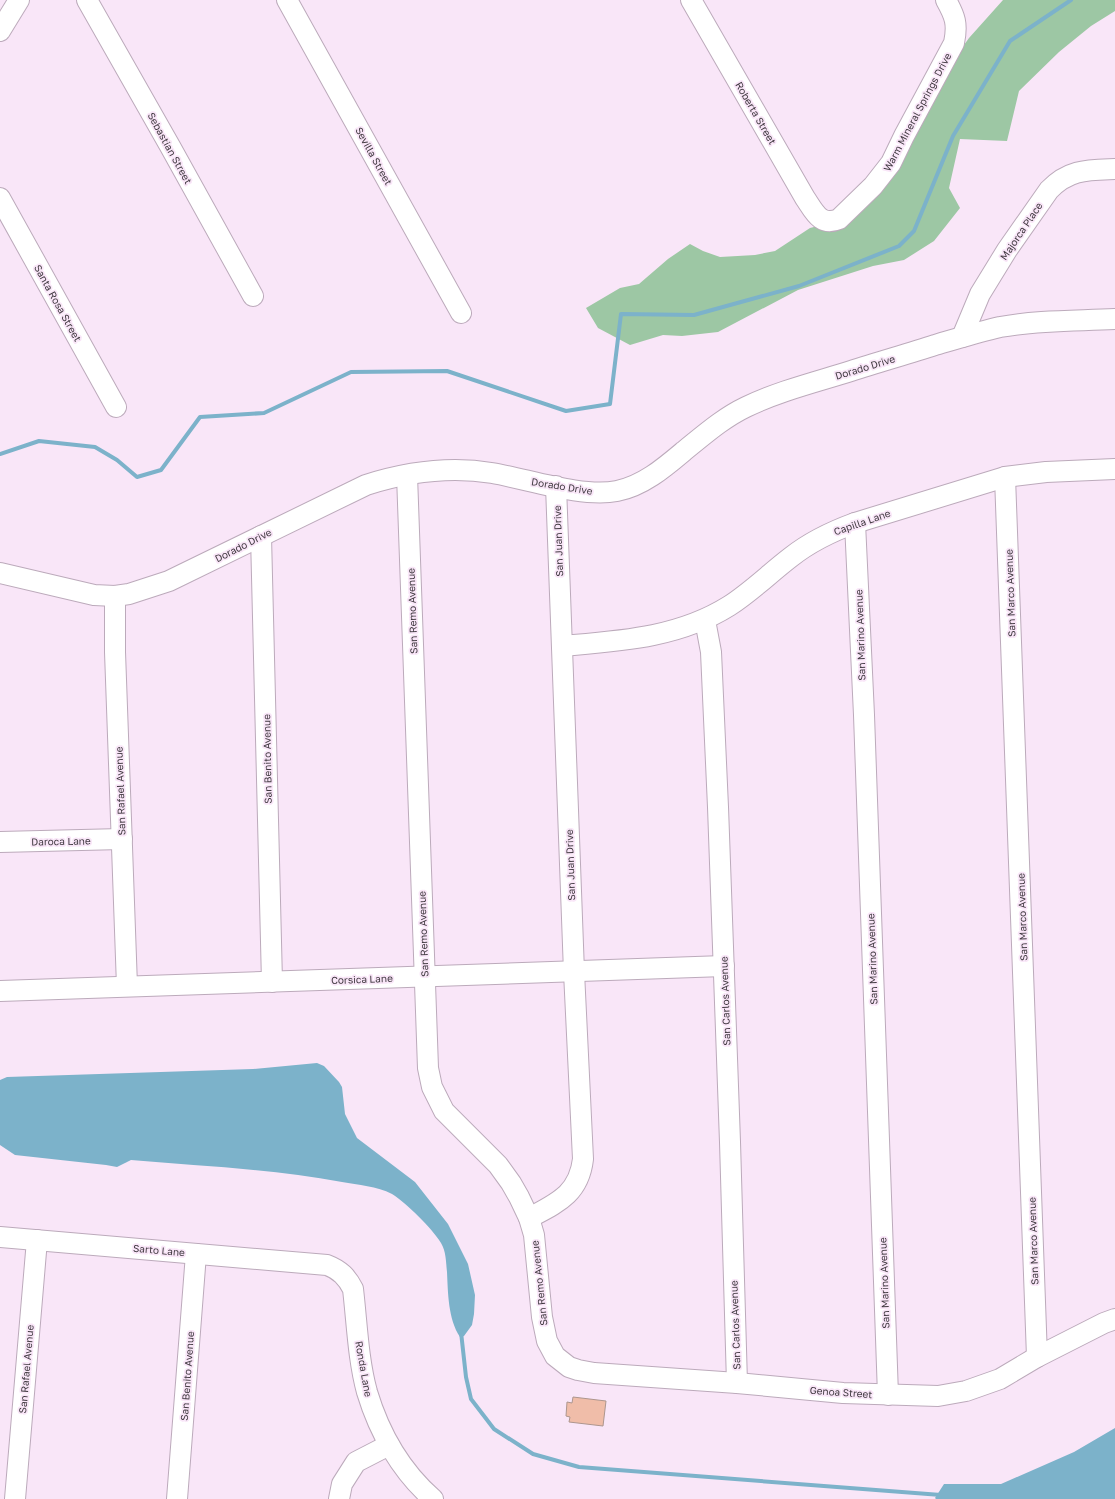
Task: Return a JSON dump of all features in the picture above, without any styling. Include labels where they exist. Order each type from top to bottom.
[{"type":"street","points":[[0,31],[19,0]]},
{"type":"street","name":"Sebastian Street","points":[[87,0],[253,296]]},
{"type":"street","name":"Sevilla Street","points":[[287,0],[461,313]]},
{"type":"street","name":"Roberta Street","points":[[691,0],[804,198],[820,219],[826,221]]},
{"type":"street","name":"Warm Mineral Springs Drive","points":[[826,221],[832,222],[839,219],[873,186],[891,163],[954,43],[957,30],[956,23],[946,0]]},
{"type":"street","name":"Majorca Place","points":[[962,337],[974,304],[1007,250],[1049,190],[1061,179],[1076,172],[1115,169]]},
{"type":"street","name":"Santa Rosa Street","points":[[0,198],[116,407]]},
{"type":"street","name":"Dorado Drive","points":[[0,573],[82,593],[115,596],[129,594],[169,581],[366,485],[407,474],[448,470],[468,470],[491,473],[584,492],[617,491],[630,487],[653,475],[733,414],[783,392],[962,337],[1000,327],[1044,322],[1115,319]]},
{"type":"street","name":"Capilla Lane","points":[[562,646],[643,638],[705,620],[729,606],[750,591],[802,550],[832,532],[856,523],[1005,477],[1046,472],[1115,468]]},
{"type":"street","name":"San Remo Avenue","points":[[407,474],[428,1068],[435,1097],[444,1111],[505,1174],[518,1194],[529,1218],[536,1250],[543,1325],[547,1341],[555,1356]]},
{"type":"street","name":"San Marco Avenue","points":[[1005,477],[1037,1357]]},
{"type":"street","name":"San Juan Drive","points":[[529,1218],[550,1207],[566,1196],[576,1184],[582,1170],[583,1154],[574,972],[556,486]]},
{"type":"street","name":"San Marino Avenue","points":[[856,523],[888,1395]]},
{"type":"street","name":"San Benito Avenue","points":[[261,536],[272,982]]},
{"type":"street","name":"San Rafael Avenue","points":[[115,596],[115,652],[127,986]]},
{"type":"street","name":"San Carlos Avenue","points":[[705,620],[711,652],[724,966],[737,1383]]},
{"type":"street","name":"Daroca Lane","points":[[0,842],[122,839]]},
{"type":"street","name":"Corsica Lane","points":[[0,990],[724,966]]},
{"type":"street","name":"Sarto Lane","points":[[0,1237],[318,1264]]},
{"type":"street","name":"San Rafael Avenue","points":[[15,1499],[37,1240]]},
{"type":"street","name":"San Benito Avenue","points":[[177,1499],[196,1254]]},
{"type":"street","name":"Ronda Lane","points":[[318,1264],[336,1268],[348,1279],[353,1289],[361,1360],[367,1390],[375,1415],[389,1445],[409,1473],[433,1499]]},
{"type":"street","name":"Genoa Street","points":[[555,1356],[569,1367],[594,1373],[737,1383],[843,1393],[938,1396],[966,1391],[1000,1379],[1037,1357],[1115,1319]]},
{"type":"street","points":[[339,1499],[342,1484],[356,1462],[389,1445]]},
{"type":"green space","points":[[1003,0],[1115,0],[1115,11],[1091,26],[1059,52],[1019,91],[1007,141],[960,139],[949,188],[960,208],[934,241],[904,260],[873,266],[798,290],[718,332],[682,336],[663,335],[630,345],[598,328],[586,308],[620,288],[639,284],[668,259],[690,244],[703,251],[720,257],[755,255],[775,251],[810,228],[818,226],[831,231],[969,38]]},
{"type":"water","points":[[317,1063],[324,1066],[342,1087],[345,1114],[357,1138],[415,1182],[448,1224],[468,1264],[475,1295],[472,1325],[464,1336],[460,1337],[451,1314],[448,1297],[446,1257],[441,1243],[425,1223],[398,1198],[386,1191],[374,1187],[263,1171],[131,1160],[117,1167],[15,1155],[0,1145],[0,1080],[7,1077],[253,1069]]},
{"type":"water","points":[[1115,1428],[1115,1499],[935,1498],[944,1484],[1001,1484],[1074,1452]]},
{"type":"building","points":[[573,1397],[606,1401],[603,1426],[569,1422],[570,1417],[566,1416],[567,1402],[572,1403]]},
{"type":"waterway","points":[[0,454],[39,441],[95,447],[117,460],[137,477],[161,470],[200,417],[264,413],[351,372],[447,371],[566,411],[610,404],[621,314],[694,315],[799,286],[899,246],[914,231],[953,136],[1010,41],[1071,0]]},
{"type":"waterway","points":[[461,1332],[466,1377],[471,1399],[494,1429],[533,1454],[579,1467],[941,1495]]}]
